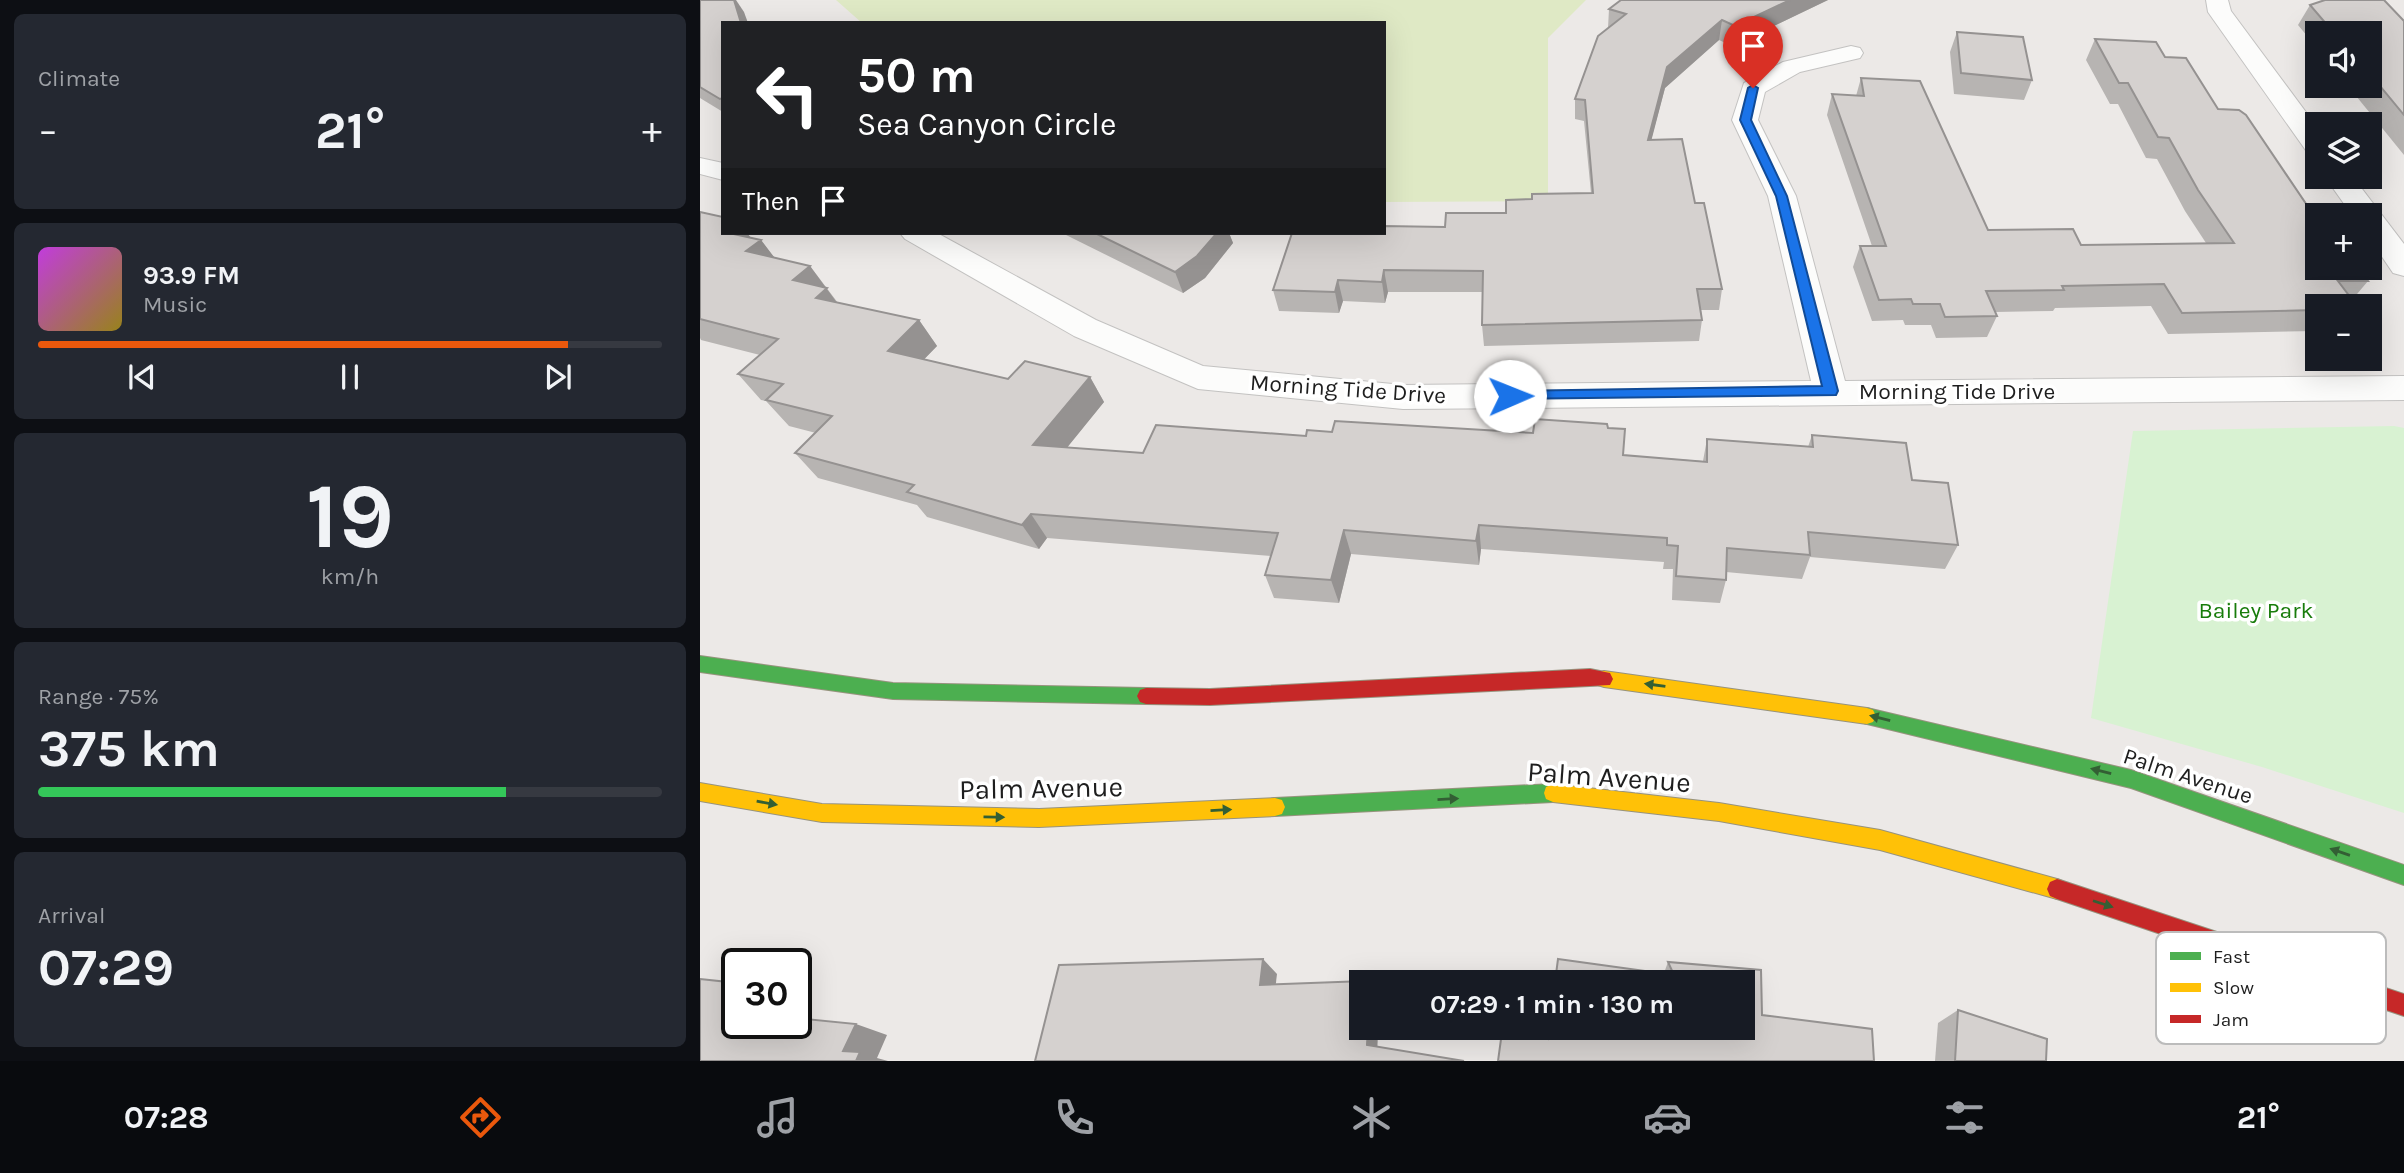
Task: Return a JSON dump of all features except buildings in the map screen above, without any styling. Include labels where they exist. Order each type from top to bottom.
[{"type":"street","points":[[2217,0],[2220,12],[2305,129]]},
{"type":"street","points":[[1830,391],[1782,196],[1745,120],[1753,88],[1792,67],[1851,53]]},
{"type":"street","points":[[700,166],[721,171]]},
{"type":"street","name":"Morning Tide Drive","points":[[919,235],[1084,328],[1198,377],[1403,397],[1830,391],[2404,388]]},
{"type":"street","points":[[2382,236],[2404,266]]},
{"type":"street","name":"Palm Avenue","points":[[700,664],[893,691],[1196,697],[1590,677],[1852,712],[2131,779],[2404,875]]},
{"type":"street","name":"Palm Avenue","points":[[700,792],[822,813],[1039,818],[1556,793],[1719,812],[1880,839],[2039,883],[2186,932]]},
{"type":"street","name":"Palm Avenue","points":[[2386,999],[2404,1005]]},
{"type":"green space","points":[[836,0],[1586,0],[1548,38],[1548,201],[1386,202],[1386,21],[860,21]]},
{"type":"green space","name":"Bailey Park","points":[[2394,426],[2404,428],[2404,813],[2262,767],[2091,718],[2133,431]]},
{"type":"traffic: fast","points":[[700,664],[893,691],[1146,696]]},
{"type":"traffic: fast","points":[[1867,716],[2131,779],[2404,875]]},
{"type":"traffic: fast","points":[[1275,807],[1553,793]]},
{"type":"traffic: slow","points":[[1604,679],[1867,716]]},
{"type":"traffic: slow","points":[[700,792],[822,813],[1039,818],[1275,807]]},
{"type":"traffic: slow","points":[[1553,793],[1719,812],[1880,840],[2057,889]]},
{"type":"traffic: jam","points":[[1146,696],[1210,697],[1590,677],[1604,679]]},
{"type":"traffic: jam","points":[[2057,889],[2186,932]]},
{"type":"traffic: jam","points":[[2386,999],[2404,1005]]},
{"type":"route","points":[[1510,396],[1830,391],[1782,196],[1745,120],[1753,88]]}]
